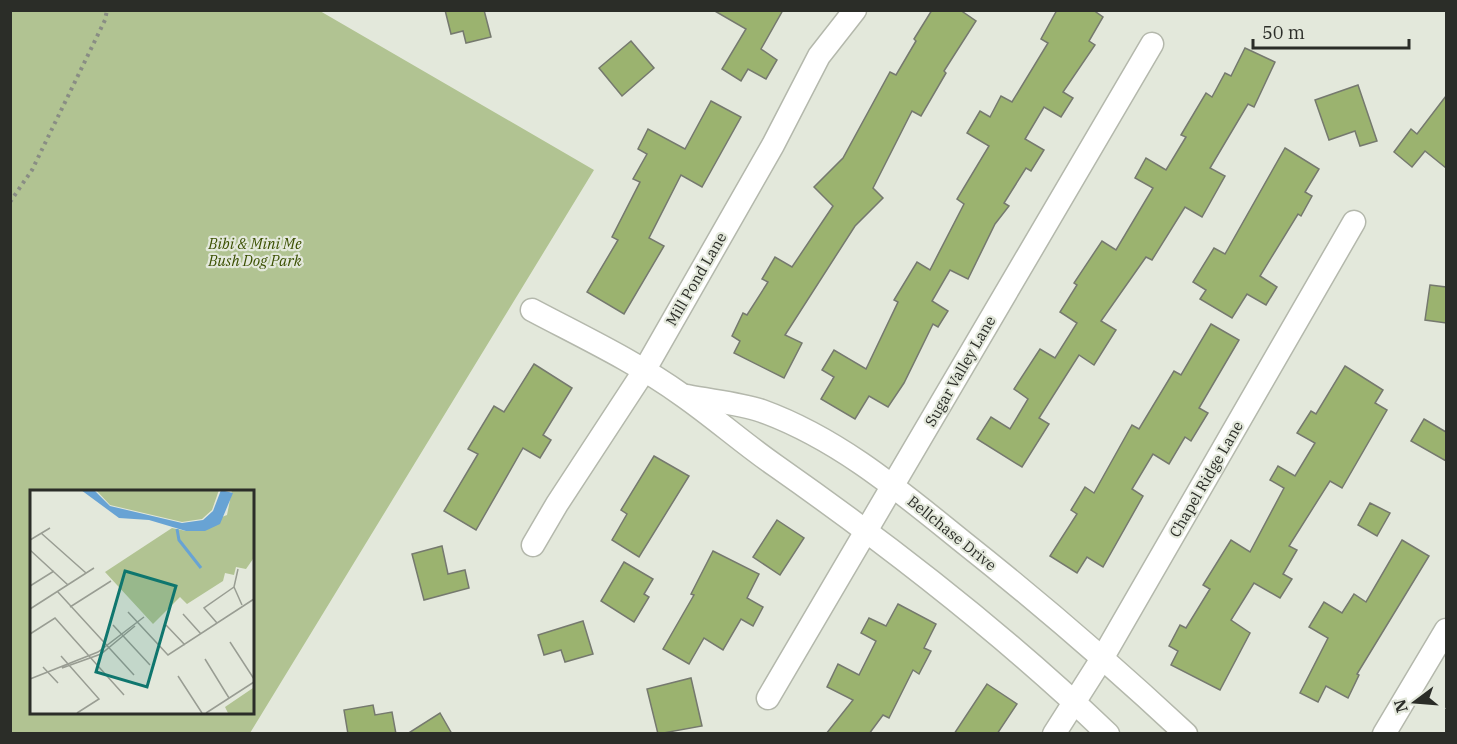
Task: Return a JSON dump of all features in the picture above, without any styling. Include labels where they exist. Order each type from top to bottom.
[{"type":"street","name":"Mill Pond Lane","points":[[533,545],[644,370],[773,145],[819,56],[855,10]]},
{"type":"street","name":"Sugar Valley Lane","points":[[768,698],[1152,44]]},
{"type":"street","name":"Chapel Ridge Lane","points":[[1054,734],[1103,657],[1354,222]]},
{"type":"street","name":"Bellchase Drive","points":[[532,310],[644,370],[682,395],[756,452],[867,530],[972,612],[1074,701],[1108,734]]},
{"type":"street","name":"Bellchase Drive","points":[[682,395],[761,411],[832,444],[893,486],[1103,657],[1186,734]]},
{"type":"street","points":[[1384,734],[1446,630]]},
{"type":"path","points":[[10,202],[32,170],[107,10]]},
{"type":"green space","name":"Bibi & Mini Me Bush Dog Park","points":[[10,11],[320,11],[594,170],[250,733],[11,733]]},
{"type":"building","points":[[445,10],[484,10],[491,37],[466,43],[463,31],[451,34]]},
{"type":"building","points":[[713,10],[783,10],[761,49],[777,60],[766,79],[748,69],[741,81],[722,69],[746,29]]},
{"type":"building","points":[[932,10],[960,10],[976,21],[944,71],[946,73],[921,116],[912,111],[873,188],[883,198],[855,226],[785,335],[802,343],[784,378],[734,353],[740,341],[732,336],[743,313],[747,315],[768,282],[762,279],[775,257],[792,267],[833,206],[814,187],[843,158],[890,72],[896,75]]},
{"type":"building","points":[[1057,10],[1093,10],[1103,17],[1089,41],[1095,45],[1063,92],[1073,98],[1061,117],[1044,107],[1025,139],[1044,150],[1031,171],[1026,168],[1004,203],[1009,206],[995,224],[968,279],[950,270],[932,301],[948,311],[938,327],[933,324],[904,383],[888,407],[869,396],[855,419],[821,399],[834,377],[822,370],[834,350],[866,369],[898,302],[894,300],[917,262],[930,270],[964,204],[957,199],[989,146],[967,133],[980,111],[990,117],[1001,96],[1012,102],[1048,43],[1041,39]]},
{"type":"building","points":[[631,41],[654,68],[622,96],[599,68]]},
{"type":"building","points":[[1245,48],[1275,62],[1254,107],[1248,104],[1210,168],[1225,176],[1202,217],[1185,207],[1152,260],[1146,257],[1101,321],[1116,330],[1094,365],[1079,355],[1039,418],[1049,424],[1022,467],[977,439],[991,417],[1010,429],[1028,399],[1014,389],[1040,349],[1055,358],[1077,323],[1060,312],[1077,285],[1074,283],[1102,241],[1116,250],[1153,188],[1135,178],[1146,158],[1166,170],[1186,137],[1181,135],[1206,93],[1212,97],[1225,73],[1231,76]]},
{"type":"building","points":[[1358,85],[1377,141],[1360,146],[1355,131],[1329,140],[1315,100]]},
{"type":"building","points":[[1446,96],[1446,168],[1425,151],[1412,167],[1394,152],[1411,129],[1417,134]]},
{"type":"building","points":[[711,101],[741,117],[702,187],[681,175],[649,238],[664,246],[624,314],[587,292],[618,240],[612,237],[640,182],[633,179],[647,154],[638,149],[648,129],[685,149]]},
{"type":"building","points":[[1285,148],[1319,169],[1305,192],[1312,196],[1301,216],[1298,214],[1260,276],[1277,287],[1266,305],[1247,294],[1232,318],[1200,299],[1206,290],[1193,282],[1214,248],[1225,254]]},
{"type":"building","points":[[1430,285],[1446,287],[1446,323],[1425,320]]},
{"type":"building","points":[[1211,324],[1239,340],[1199,408],[1208,413],[1191,441],[1185,437],[1169,464],[1153,454],[1132,489],[1143,496],[1103,567],[1087,557],[1077,573],[1050,556],[1077,514],[1071,510],[1085,487],[1094,493],[1132,425],[1139,429],[1174,371],[1181,375]]},
{"type":"building","points":[[534,364],[572,388],[543,435],[551,440],[540,458],[523,448],[476,530],[444,511],[478,454],[468,449],[494,406],[504,412]]},
{"type":"building","points":[[1345,366],[1383,390],[1375,403],[1387,410],[1342,488],[1330,481],[1289,546],[1297,550],[1283,574],[1292,579],[1280,598],[1254,583],[1231,620],[1250,633],[1220,690],[1171,665],[1178,651],[1169,646],[1180,625],[1186,628],[1210,589],[1203,585],[1231,540],[1250,552],[1284,488],[1270,480],[1278,466],[1295,476],[1315,443],[1297,433],[1311,411],[1316,414]]},
{"type":"building","points":[[1424,419],[1446,432],[1446,461],[1411,441]]},
{"type":"building","points":[[654,456],[689,476],[639,557],[612,540],[627,514],[621,510]]},
{"type":"building","points":[[1370,503],[1390,513],[1377,536],[1358,525]]},
{"type":"building","points":[[777,520],[804,538],[780,575],[753,557]]},
{"type":"building","points":[[1402,540],[1429,556],[1357,674],[1359,675],[1348,698],[1326,686],[1318,702],[1300,693],[1328,638],[1309,627],[1324,602],[1342,613],[1354,594],[1366,602]]},
{"type":"building","points":[[442,546],[448,574],[465,570],[469,588],[424,600],[412,554]]},
{"type":"building","points":[[713,551],[759,574],[747,598],[763,607],[753,626],[741,619],[723,650],[704,638],[689,664],[663,649],[694,595],[691,594]]},
{"type":"building","points":[[624,562],[653,579],[644,594],[649,597],[634,622],[601,601]]},
{"type":"building","points":[[898,604],[936,624],[924,648],[931,651],[919,674],[913,670],[889,718],[883,715],[869,734],[826,734],[853,700],[827,687],[838,664],[859,675],[876,641],[861,633],[869,618],[886,626]]},
{"type":"building","points":[[583,621],[593,654],[565,662],[561,650],[544,655],[538,635]]},
{"type":"building","points":[[691,678],[702,726],[658,734],[647,689]]},
{"type":"building","points":[[987,684],[1017,704],[997,734],[954,734]]},
{"type":"building","points":[[373,705],[375,715],[392,712],[396,734],[348,734],[344,710]]},
{"type":"building","points":[[440,713],[452,734],[407,734]]}]
